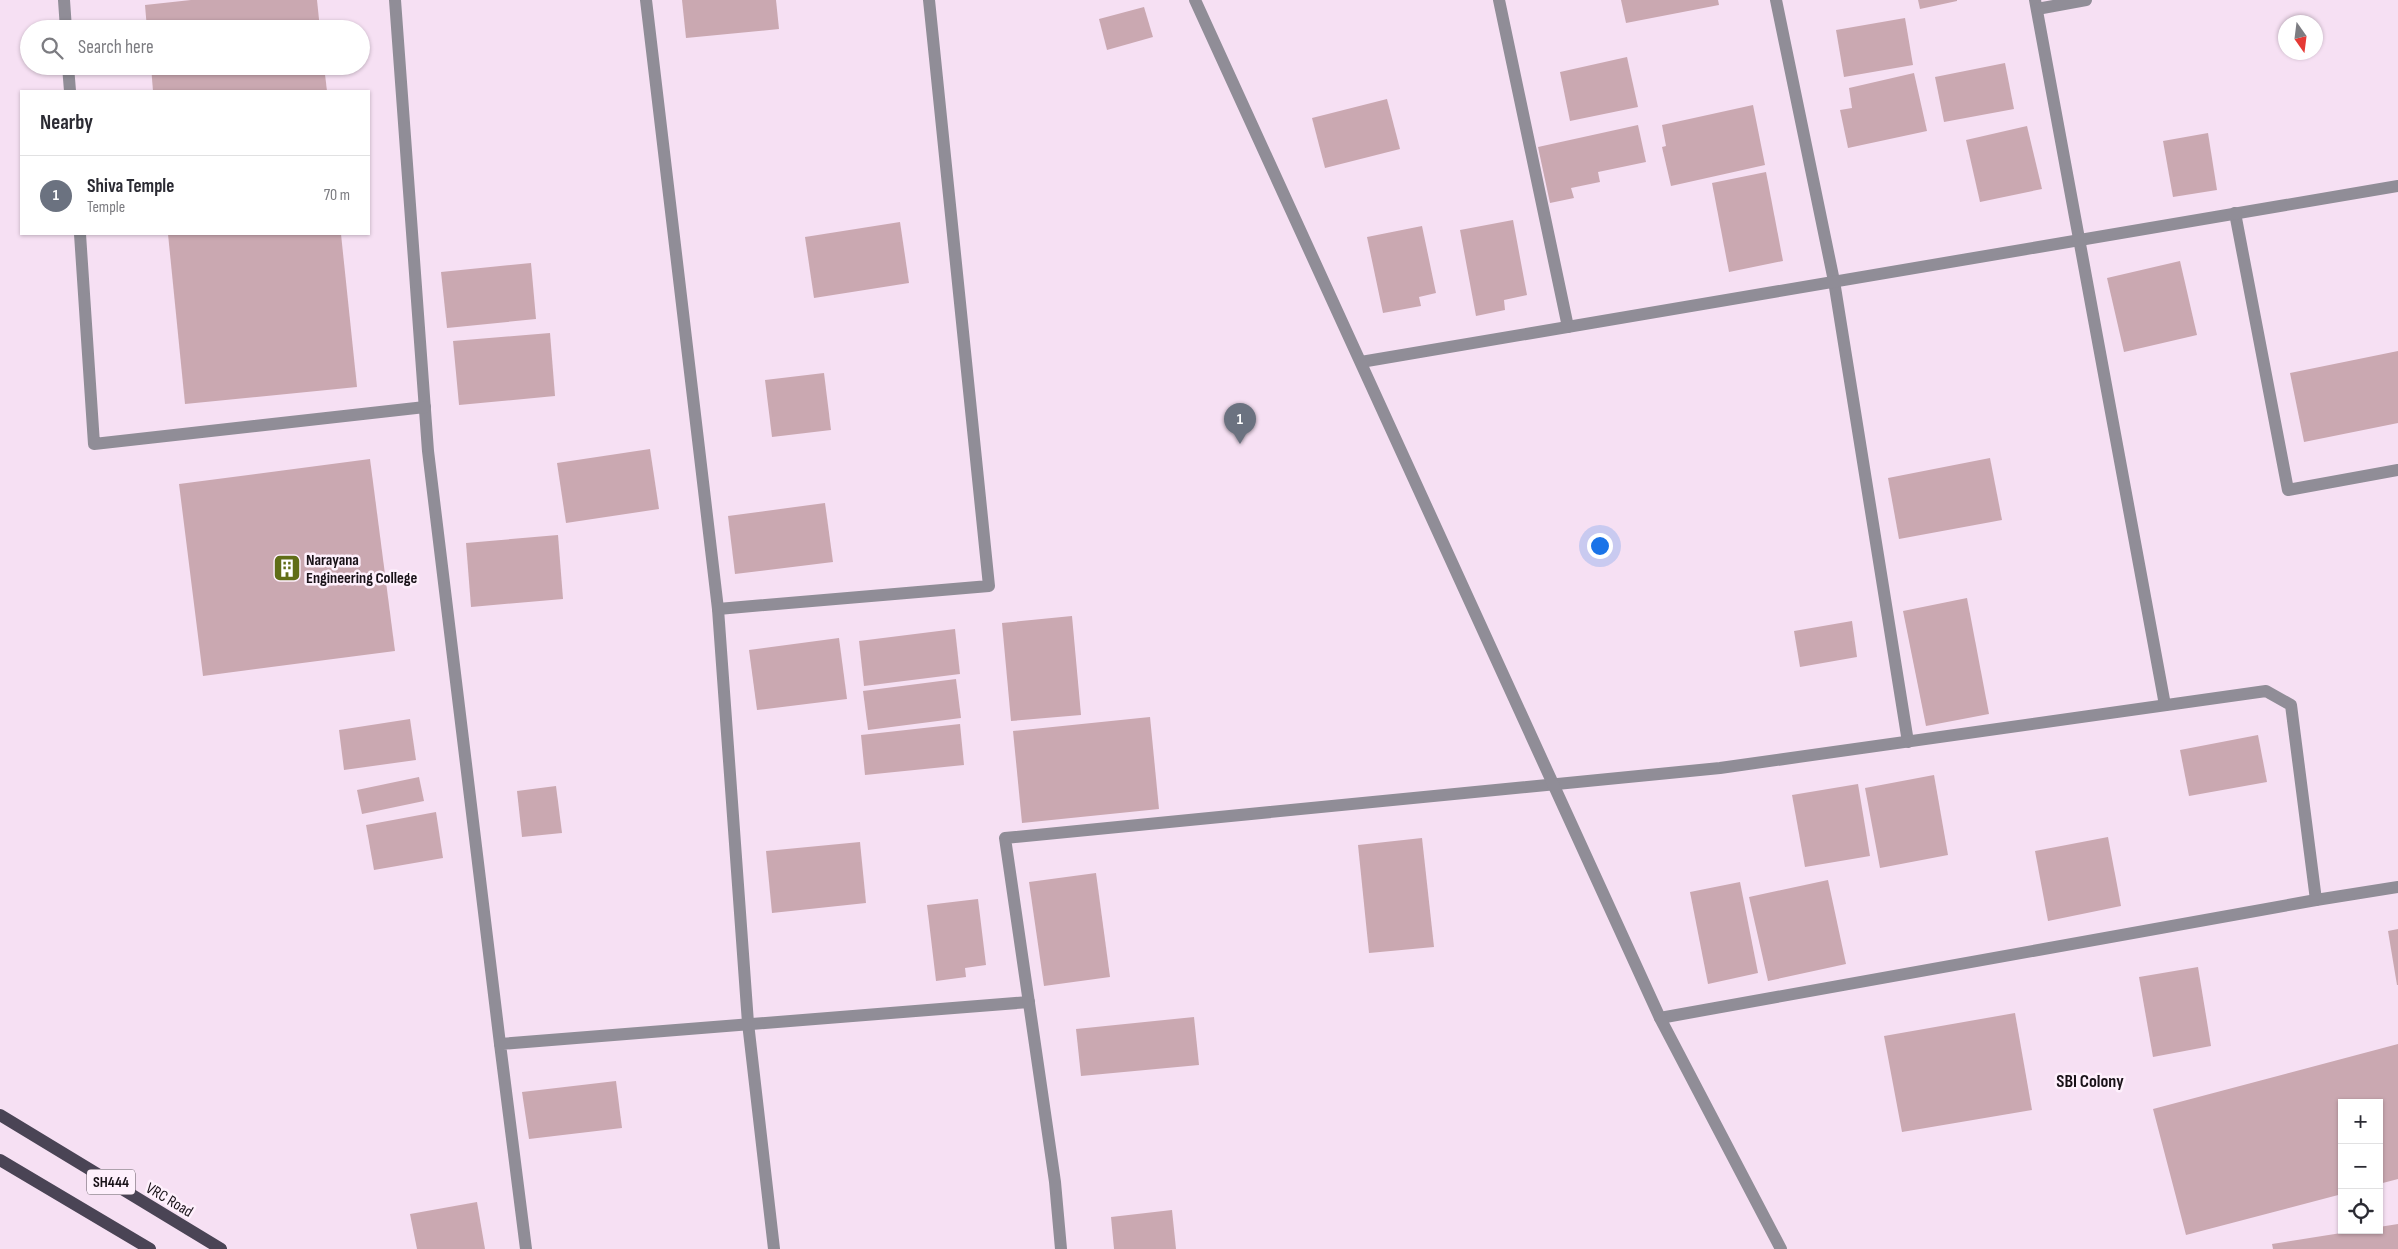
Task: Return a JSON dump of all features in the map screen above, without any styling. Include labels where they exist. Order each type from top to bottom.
[{"type":"main road","name":"VRC Road","points":[[0,1115],[222,1249]]},
{"type":"main road","name":"SH444","points":[[0,1160],[150,1249]]},
{"type":"street","points":[[64,0],[65,20]]},
{"type":"street","points":[[395,0],[429,460],[526,1249]]},
{"type":"street","points":[[646,0],[718,609],[748,1023],[774,1249]]},
{"type":"street","points":[[718,609],[989,586],[929,0]]},
{"type":"street","points":[[1195,0],[1660,1018],[1782,1249]]},
{"type":"street","points":[[1499,0],[1568,327]]},
{"type":"street","points":[[1776,0],[1834,281],[1908,742]]},
{"type":"street","points":[[2086,0],[2036,5],[2165,705]]},
{"type":"street","points":[[69,75],[70,90]]},
{"type":"street","points":[[1361,362],[2079,238],[2398,186]]},
{"type":"street","points":[[2235,213],[2288,490],[2398,470]]},
{"type":"street","points":[[80,235],[94,444],[425,407]]},
{"type":"street","points":[[1061,1249],[1055,1182],[1006,838],[1720,768],[2266,691],[2291,705],[2316,900]]},
{"type":"street","points":[[1660,1018],[2316,900],[2398,887]]},
{"type":"street","points":[[500,1044],[1029,1002]]},
{"type":"building","points":[[191,0],[317,0],[319,20],[146,20],[145,5]]},
{"type":"building","points":[[682,0],[776,0],[779,29],[686,38]]},
{"type":"building","points":[[1621,0],[1718,0],[1719,5],[1626,23]]},
{"type":"building","points":[[1918,0],[1957,0],[1957,1],[1920,9]]},
{"type":"building","points":[[1144,7],[1153,37],[1107,50],[1099,19]]},
{"type":"building","points":[[1905,18],[1913,65],[1844,77],[1836,30]]},
{"type":"building","points":[[1627,57],[1638,107],[1570,121],[1560,72]]},
{"type":"building","points":[[2005,63],[2014,109],[1944,122],[1935,77]]},
{"type":"building","points":[[1914,73],[1927,131],[1848,148],[1840,110],[1852,108],[1849,88]]},
{"type":"building","points":[[152,75],[325,75],[327,90],[153,90]]},
{"type":"building","points":[[1387,99],[1400,149],[1325,168],[1312,118]]},
{"type":"building","points":[[1753,105],[1765,165],[1671,186],[1662,147],[1666,146],[1662,125]]},
{"type":"building","points":[[1638,125],[1646,162],[1598,172],[1600,182],[1571,188],[1574,198],[1550,203],[1538,147]]},
{"type":"building","points":[[2027,126],[2042,189],[1980,202],[1966,140]]},
{"type":"building","points":[[2208,133],[2217,190],[2173,197],[2163,141]]},
{"type":"building","points":[[1766,172],[1783,261],[1729,272],[1712,183]]},
{"type":"building","points":[[1513,220],[1527,295],[1504,300],[1505,310],[1476,316],[1460,230]]},
{"type":"building","points":[[900,222],[909,283],[814,298],[805,237]]},
{"type":"building","points":[[1422,226],[1436,293],[1419,297],[1421,306],[1383,313],[1367,237]]},
{"type":"building","points":[[168,235],[341,235],[357,387],[185,404]]},
{"type":"building","points":[[2180,261],[2197,335],[2124,352],[2107,278]]},
{"type":"building","points":[[531,263],[536,319],[447,328],[441,272]]},
{"type":"building","points":[[550,333],[555,396],[459,405],[453,341]]},
{"type":"building","points":[[2398,351],[2398,423],[2304,442],[2290,373]]},
{"type":"building","points":[[824,373],[831,430],[772,437],[765,380]]},
{"type":"building","points":[[650,449],[659,509],[566,523],[557,463]]},
{"type":"building","points":[[1990,458],[2002,520],[1899,539],[1888,478]]},
{"type":"building","name":"Narayana Engineering College","points":[[370,459],[395,651],[203,676],[179,484]]},
{"type":"building","points":[[825,503],[833,562],[735,574],[728,516]]},
{"type":"building","points":[[558,535],[563,599],[471,607],[466,543]]},
{"type":"building","points":[[1967,598],[1989,714],[1926,726],[1903,611]]},
{"type":"building","points":[[1072,616],[1081,715],[1011,721],[1002,623]]},
{"type":"building","points":[[1852,621],[1857,657],[1800,667],[1794,631]]},
{"type":"building","points":[[955,629],[960,674],[864,686],[859,641]]},
{"type":"building","points":[[839,638],[847,699],[757,710],[749,650]]},
{"type":"building","points":[[956,679],[961,718],[868,730],[863,691]]},
{"type":"building","points":[[1150,717],[1159,809],[1022,823],[1013,731]]},
{"type":"building","points":[[410,719],[416,760],[344,770],[339,730]]},
{"type":"building","points":[[960,724],[964,765],[865,775],[861,735]]},
{"type":"building","points":[[2258,735],[2267,782],[2189,796],[2180,750]]},
{"type":"building","points":[[1934,775],[1948,855],[1880,868],[1865,788]]},
{"type":"building","points":[[419,777],[424,801],[362,814],[357,790]]},
{"type":"building","points":[[1858,784],[1870,856],[1805,867],[1792,795]]},
{"type":"building","points":[[556,786],[562,833],[522,837],[517,791]]},
{"type":"building","points":[[436,812],[443,858],[374,870],[366,825]]},
{"type":"building","points":[[2108,837],[2121,906],[2048,921],[2035,851]]},
{"type":"building","points":[[1422,838],[1434,947],[1369,953],[1358,845]]},
{"type":"building","points":[[860,842],[866,903],[772,913],[766,851]]},
{"type":"building","points":[[1096,873],[1110,977],[1044,986],[1029,882]]},
{"type":"building","points":[[1828,880],[1846,964],[1768,981],[1749,897]]},
{"type":"building","points":[[1740,882],[1758,973],[1708,984],[1690,892]]},
{"type":"building","points":[[978,899],[986,965],[965,968],[966,977],[936,981],[927,905]]},
{"type":"building","points":[[2398,929],[2398,985],[2397,985],[2388,931]]},
{"type":"building","points":[[2198,967],[2211,1046],[2153,1057],[2139,977]]},
{"type":"building","points":[[2015,1013],[2032,1110],[1902,1132],[1884,1036]]},
{"type":"building","points":[[1194,1017],[1199,1065],[1081,1076],[1076,1029]]},
{"type":"building","points":[[2398,1044],[2398,1179],[2383,1183],[2383,1099],[2338,1099],[2338,1195],[2186,1235],[2153,1109]]},
{"type":"building","points":[[616,1081],[622,1128],[529,1139],[522,1092]]},
{"type":"building","points":[[477,1202],[485,1249],[417,1249],[410,1214]]},
{"type":"building","points":[[1172,1210],[1176,1249],[1114,1249],[1111,1217]]},
{"type":"building","points":[[2398,1224],[2398,1249],[2273,1249],[2272,1244],[2338,1234],[2383,1234],[2383,1226]]},
{"type":"place","name":"Shiva Temple","points":[[1240,444]]},
{"type":"place","name":"Narayana Engineering College","points":[[287,568]]},
{"type":"district","name":"SBI Colony","points":[[2090,1081]]}]
